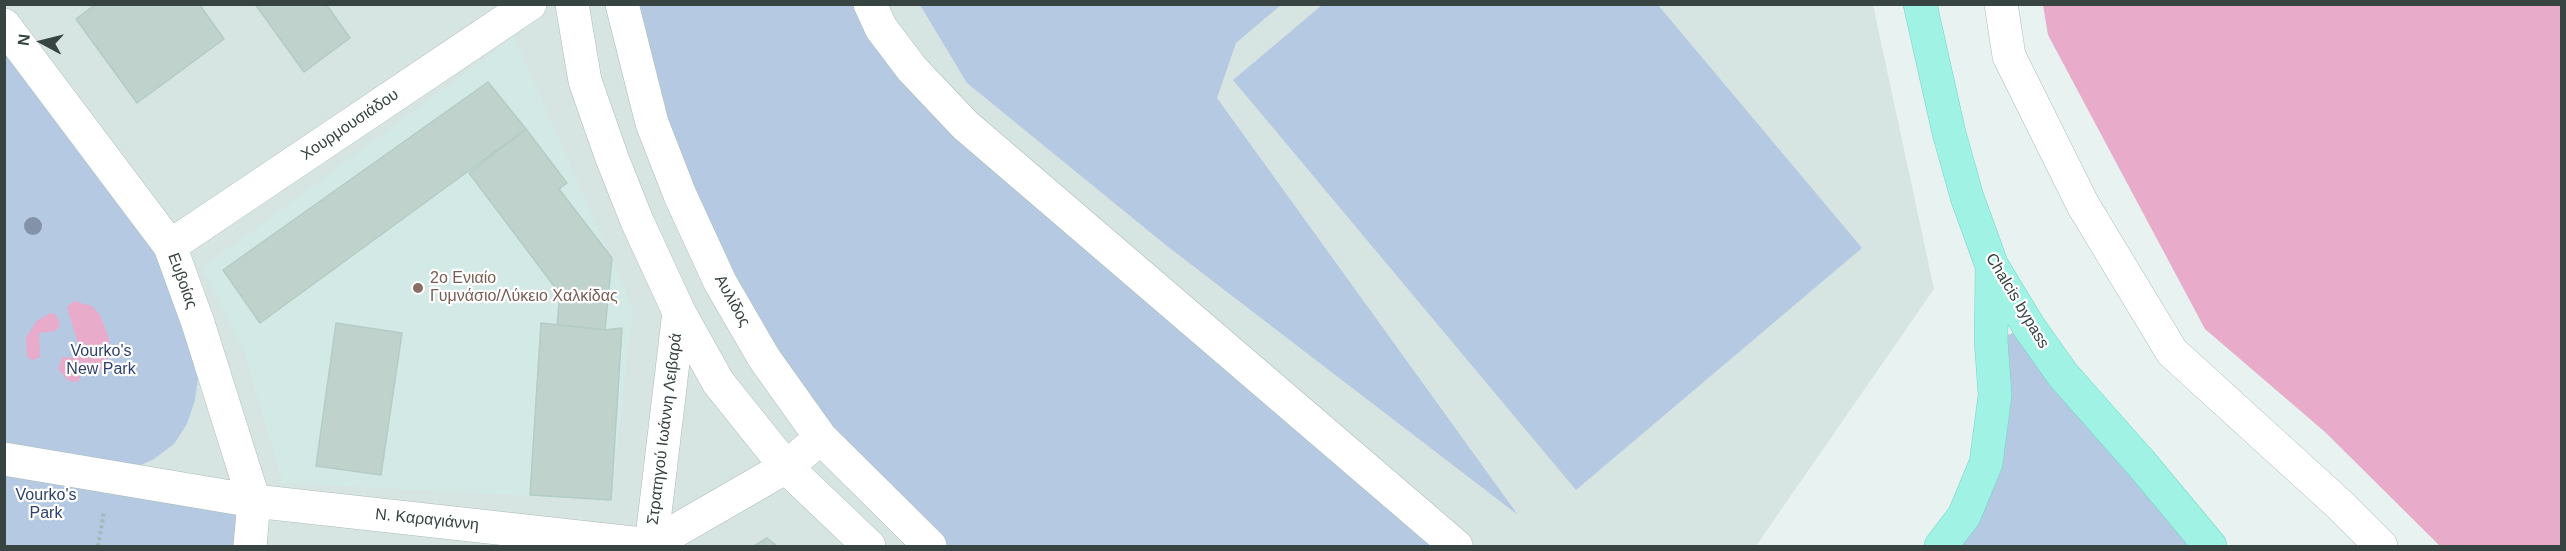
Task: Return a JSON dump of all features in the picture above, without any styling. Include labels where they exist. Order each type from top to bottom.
[{"type":"main road","name":"Chalcis bypass","points":[[1920,4],[1932,69],[1952,144],[1967,197],[1992,266],[2029,327],[2063,375],[2210,546]]},
{"type":"main road","points":[[1941,546],[1964,516],[1986,463],[1995,395],[1990,341],[1992,266]]},
{"type":"street","name":"Χουρμουσιάδου","points":[[170,246],[530,4]]},
{"type":"street","points":[[572,4],[585,81],[604,136],[637,221],[679,312],[718,382],[786,467],[869,546]]},
{"type":"street","name":"Αυλίδος","points":[[622,4],[652,123],[680,195],[720,282],[764,358],[821,438],[930,546]]},
{"type":"street","points":[[870,4],[881,28],[912,69],[965,125],[1456,546]]},
{"type":"street","points":[[2001,4],[2009,56],[2030,99],[2083,205],[2172,352],[2340,505],[2381,546]]},
{"type":"street","name":"Ευβοίας","points":[[4,25],[170,246],[198,323],[254,501],[250,546]]},
{"type":"street","name":"Στρατηγού Ιωάννη Λειβαρά","points":[[651,546],[679,312]]},
{"type":"street","points":[[651,546],[786,467],[821,438]]},
{"type":"street","name":"Ν. Καραγιάννη","points":[[4,459],[254,501],[651,546]]},
{"type":"shaded area","points":[[4,5],[1873,5],[1934,289],[1756,546],[5,546]]},
{"type":"shaded area","points":[[2043,5],[2561,5],[2561,546],[2440,546],[2325,432],[2205,329],[2048,35]]},
{"type":"shaded area","name":"2ο Ενιαίο Γυμνάσιο/Λύκειο Χαλκίδας","points":[[514,36],[633,308],[611,500],[283,483],[244,352],[202,268]]},
{"type":"shaded area","points":[[74,301],[92,306],[100,315],[109,339],[110,354],[99,372],[86,364],[78,382],[69,381],[58,369],[62,357],[77,358],[80,350],[67,307]]},
{"type":"shaded area","points":[[50,313],[55,314],[59,327],[55,331],[39,333],[40,357],[33,360],[27,357],[26,337],[37,321]]},
{"type":"green space","points":[[642,5],[873,5],[881,28],[1456,546],[930,546],[764,358],[625,19]]},
{"type":"green space","points":[[920,5],[1281,5],[1236,43],[1217,98],[1518,515],[1167,246],[967,83]]},
{"type":"green space","points":[[1322,5],[1658,5],[1862,248],[1576,490],[1233,80]]},
{"type":"green space","name":"Vourko's New Park","points":[[4,25],[170,246],[199,370],[195,400],[187,424],[174,444],[154,459],[132,469],[254,501],[250,546],[5,546]]},
{"type":"green space","points":[[2029,327],[2210,546],[1941,546],[1964,516],[1991,341]]},
{"type":"building","points":[[96,4],[199,4],[224,39],[137,103],[76,19]]},
{"type":"building","points":[[255,4],[326,4],[350,38],[304,72]]},
{"type":"building","points":[[488,82],[526,129],[260,323],[223,270]]},
{"type":"building","points":[[526,129],[567,183],[559,189],[612,258],[605,330],[557,325],[560,294],[469,173]]},
{"type":"building","points":[[336,323],[402,333],[381,475],[316,466]]},
{"type":"building","points":[[541,323],[605,330],[622,328],[611,500],[530,495]]},
{"type":"building","points":[[767,538],[777,546],[754,546]]},
{"type":"place","name":"2ο Ενιαίο Γυμνάσιο/Λύκειο Χαλκίδας","points":[[418,288]]},
{"type":"park label","name":"Vourko's Park","points":[[46,505]]}]
